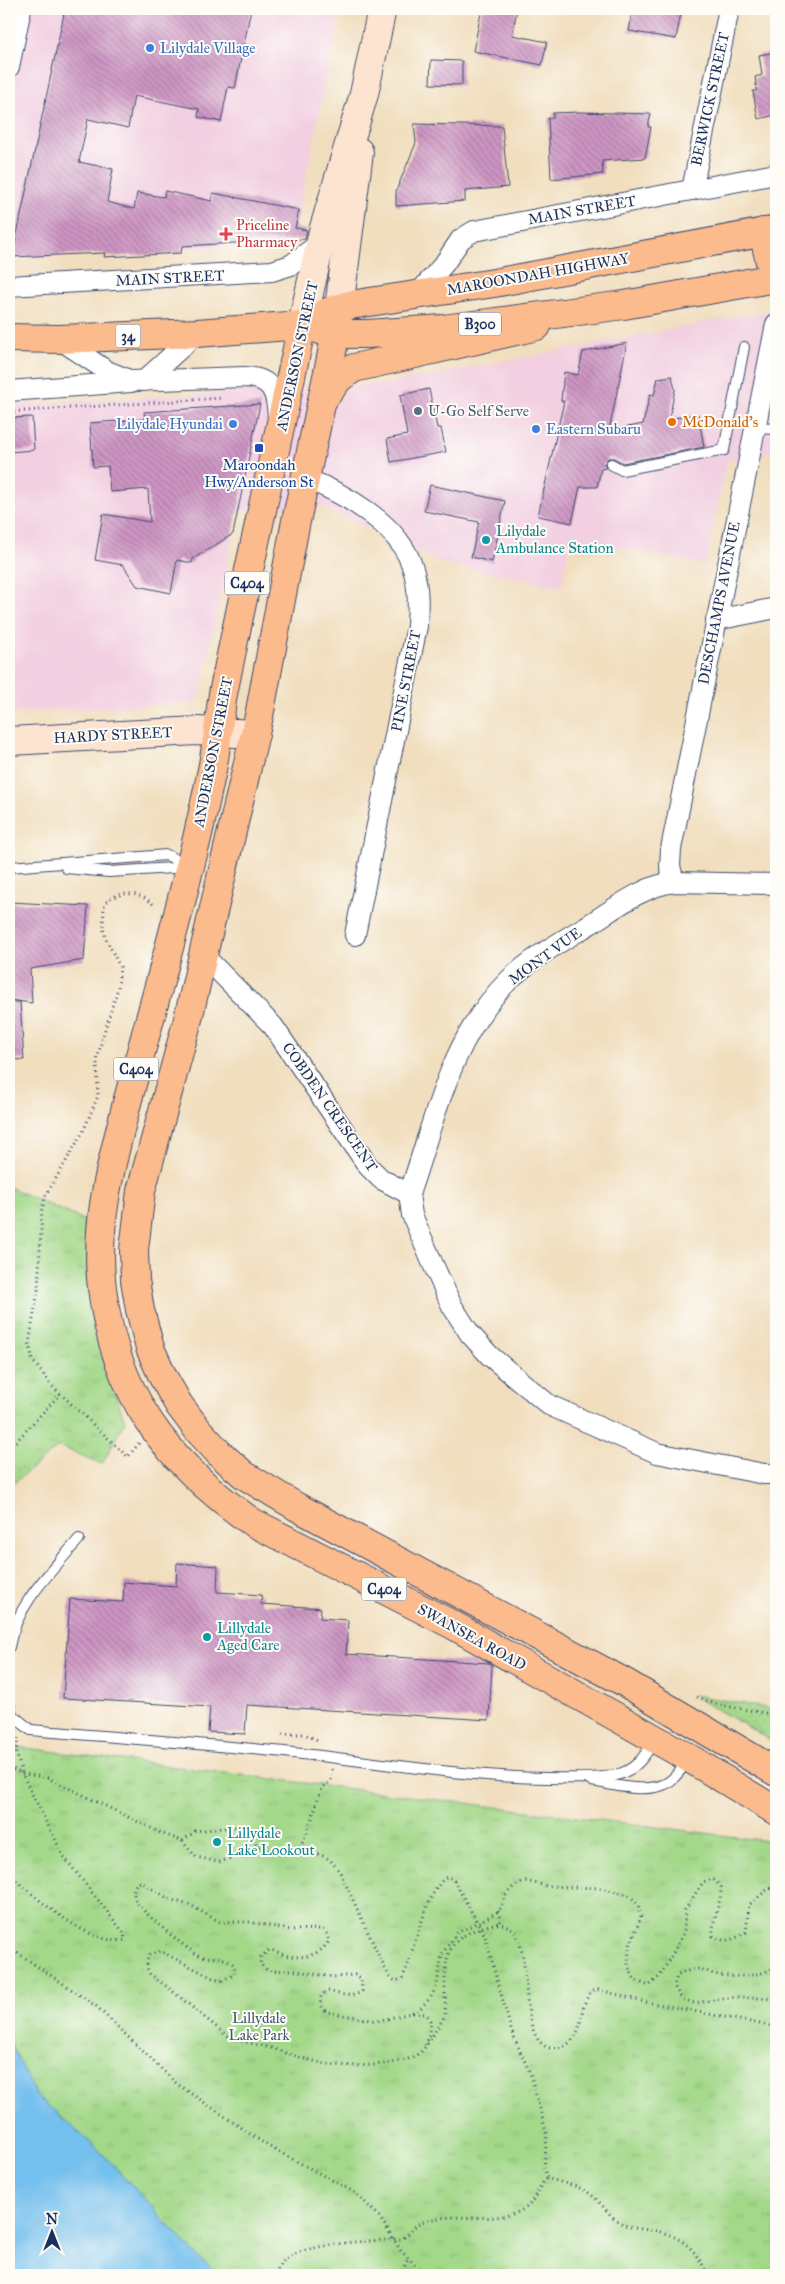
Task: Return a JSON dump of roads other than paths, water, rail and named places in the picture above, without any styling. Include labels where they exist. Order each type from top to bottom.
[{"type":"main road","name":"ANDERSON STREET","points":[[140,1407],[114,1348],[101,1285],[100,1253],[106,1189],[130,1091],[190,867],[212,769],[223,698],[302,325],[321,242],[364,94],[382,9]]},
{"type":"main road","name":"ANDERSON STREET","points":[[364,94],[337,321],[304,478],[255,734],[188,1019],[141,1191],[134,1250],[135,1280],[139,1303],[150,1348],[163,1377],[179,1405],[219,1453],[244,1475],[271,1493],[517,1624],[691,1707]]},
{"type":"main road","name":"MAROONDAH HIGHWAY","points":[[9,338],[59,339],[197,333],[337,321],[417,295],[578,269],[770,231]]},
{"type":"main road","points":[[770,231],[776,283]]},
{"type":"main road","name":"MAROONDAH HIGHWAY","points":[[337,321],[367,334],[443,329],[776,283]]},
{"type":"main road","points":[[320,409],[324,398],[335,382],[354,368],[467,344],[624,305]]},
{"type":"main road","points":[[272,471],[304,478]]},
{"type":"main road","name":"HARDY STREET","points":[[9,741],[218,731],[255,734]]},
{"type":"main road","points":[[190,867],[223,872]]},
{"type":"main road","points":[[130,1091],[161,1028],[181,957],[188,953],[202,954]]},
{"type":"main road","name":"SWANSEA ROAD","points":[[140,1407],[178,1461],[200,1483],[252,1522],[453,1625],[689,1758],[776,1811]]},
{"type":"main road","points":[[655,1739],[691,1707]]},
{"type":"main road","points":[[689,1758],[691,1707]]},
{"type":"main road","name":"C404","points":[[691,1707],[744,1751],[776,1772]]},
{"type":"main road","points":[[739,1789],[736,1767],[737,1760],[744,1751]]},
{"type":"street","points":[[9,67],[21,9]]},
{"type":"street","name":"BERWICK STREET","points":[[692,190],[729,9]]},
{"type":"street","name":"MAIN STREET","points":[[417,295],[444,264],[462,239],[474,230],[776,174]]},
{"type":"street","name":"MAIN STREET","points":[[9,286],[272,271],[291,265],[321,242]]},
{"type":"street","name":"DESCHAMPS AVENUE","points":[[674,882],[670,872],[671,849],[776,324]]},
{"type":"street","points":[[59,339],[107,371],[128,380],[142,381],[197,333]]},
{"type":"street","points":[[9,391],[142,381],[243,377],[261,379],[268,383],[275,395],[279,437]]},
{"type":"street","name":"PINE STREET","points":[[304,478],[342,496],[387,527],[412,563],[417,593],[417,626],[355,935]]},
{"type":"street","points":[[716,620],[776,608]]},
{"type":"street","name":"MONT VUE","points":[[409,1194],[416,1177],[434,1111],[466,1040],[491,1001],[518,972],[562,942],[652,888],[674,882],[776,884]]},
{"type":"street","name":"COBDEN CRESCENT","points":[[202,954],[273,1026],[368,1166],[382,1179],[409,1194]]},
{"type":"street","points":[[409,1194],[412,1215],[432,1262],[452,1306],[470,1334],[490,1356],[549,1406],[657,1453],[764,1474],[776,1474]]},
{"type":"lane","points":[[611,464],[622,470],[724,450],[744,348]]},
{"type":"lane","points":[[755,428],[776,429]]},
{"type":"lane","points":[[9,867],[45,866],[170,855],[190,867]]},
{"type":"lane","points":[[9,1647],[11,1632],[32,1594],[79,1539]]},
{"type":"lane","points":[[9,1704],[12,1716],[31,1730],[333,1758],[485,1775],[581,1779],[634,1788],[666,1784],[678,1774],[689,1758]]},
{"type":"lane","points":[[581,1779],[615,1775],[629,1770],[639,1763],[655,1739]]},
{"type":"water","points":[[9,2040],[36,2095],[100,2151],[200,2259],[220,2275],[9,2275]]},
{"type":"place","name":"Lilydale Village","points":[[150,48]]},
{"type":"place","name":"Priceline Pharmacy","points":[[226,234]]},
{"type":"place","name":"U-Go Self Serve","points":[[418,411]]},
{"type":"place","name":"McDonald's","points":[[672,422]]},
{"type":"place","name":"Lilydale Hyundai","points":[[233,424]]},
{"type":"place","name":"Eastern Subaru","points":[[536,429]]},
{"type":"place","name":"Maroondah Hwy/Anderson St","points":[[259,448]]},
{"type":"place","name":"Lilydale Ambulance Station","points":[[486,540]]},
{"type":"place","name":"Lillydale Aged Care","points":[[207,1637]]},
{"type":"place","name":"Lillydale Lake Lookout","points":[[217,1842]]},
{"type":"park label","name":"Lillydale Lake Park","points":[[259,2026]]}]
